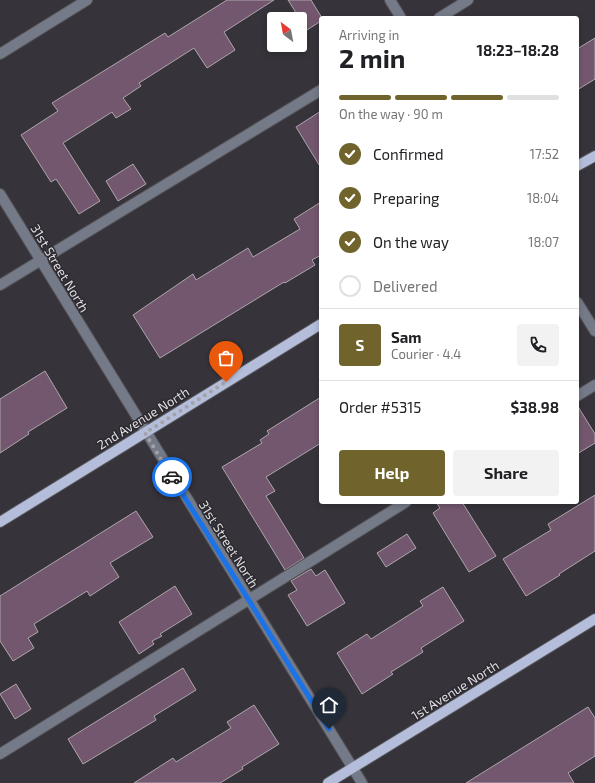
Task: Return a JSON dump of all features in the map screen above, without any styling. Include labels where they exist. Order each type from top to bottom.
[{"type":"main road","points":[[579,165],[595,156]]},
{"type":"main road","name":"2nd Avenue North","points":[[0,522],[319,325]]},
{"type":"main road","name":"1st Avenue North","points":[[328,783],[595,619]]},
{"type":"street","points":[[0,54],[87,0]]},
{"type":"street","points":[[390,0],[400,16]]},
{"type":"street","points":[[442,16],[468,0]]},
{"type":"street","points":[[0,285],[319,91]]},
{"type":"street","name":"31st Street North","points":[[0,194],[145,433],[362,783]]},
{"type":"street","points":[[579,305],[595,331]]},
{"type":"street","points":[[579,395],[595,385]]},
{"type":"street","points":[[0,754],[403,504]]},
{"type":"building","points":[[227,0],[274,0],[224,32],[235,50],[207,68],[194,48],[139,83],[141,86],[123,98],[131,109],[116,118],[112,112],[63,143],[100,201],[79,214],[56,179],[51,182],[21,135],[58,111],[52,103],[165,33],[168,37]]},
{"type":"building","points":[[288,0],[311,0],[321,16],[319,16],[319,22],[307,30],[307,12],[296,12]]},
{"type":"building","points":[[595,38],[595,79],[579,89],[579,48]]},
{"type":"building","points":[[319,112],[319,165],[296,127]]},
{"type":"building","points":[[133,164],[146,184],[118,201],[106,181]]},
{"type":"building","points":[[319,203],[319,256],[312,260],[315,265],[285,283],[284,282],[160,358],[133,315],[193,274],[196,280],[248,248],[253,257],[300,229],[294,219]]},
{"type":"building","points":[[45,371],[67,408],[28,432],[29,434],[0,453],[0,399]]},
{"type":"building","points":[[319,398],[319,444],[266,477],[275,491],[266,496],[304,558],[285,570],[222,467],[262,443],[260,440],[269,434],[267,431]]},
{"type":"building","points":[[579,408],[595,434],[595,443],[579,453]]},
{"type":"building","points":[[595,495],[595,551],[526,596],[503,559],[551,530],[548,524]]},
{"type":"building","points":[[437,504],[463,504],[496,556],[469,572],[433,513],[440,508]]},
{"type":"building","points":[[136,511],[153,537],[110,563],[119,577],[90,596],[87,591],[34,624],[38,632],[28,638],[34,648],[13,661],[0,641],[0,596]]},
{"type":"building","points":[[407,534],[416,548],[386,567],[377,553]]},
{"type":"building","points":[[311,569],[316,576],[325,570],[345,603],[307,626],[288,595],[297,590],[291,581]]},
{"type":"building","points":[[175,586],[192,614],[160,634],[162,636],[152,641],[154,644],[139,654],[119,622]]},
{"type":"building","points":[[443,587],[464,621],[421,648],[423,652],[391,672],[393,674],[362,694],[337,653],[367,634],[371,639],[423,606],[420,601]]},
{"type":"building","points":[[183,668],[196,690],[154,716],[156,720],[83,764],[68,739]]},
{"type":"building","points":[[16,684],[31,709],[15,719],[0,694]]},
{"type":"building","points":[[254,705],[279,744],[242,767],[243,769],[220,783],[134,783],[173,758],[176,762],[231,728],[227,722]]},
{"type":"building","points":[[588,707],[595,718],[595,756],[568,773],[574,783],[466,783]]},
{"type":"way so far","points":[[172,477],[145,433],[226,382]]},
{"type":"route","points":[[172,477],[329,729]]}]
